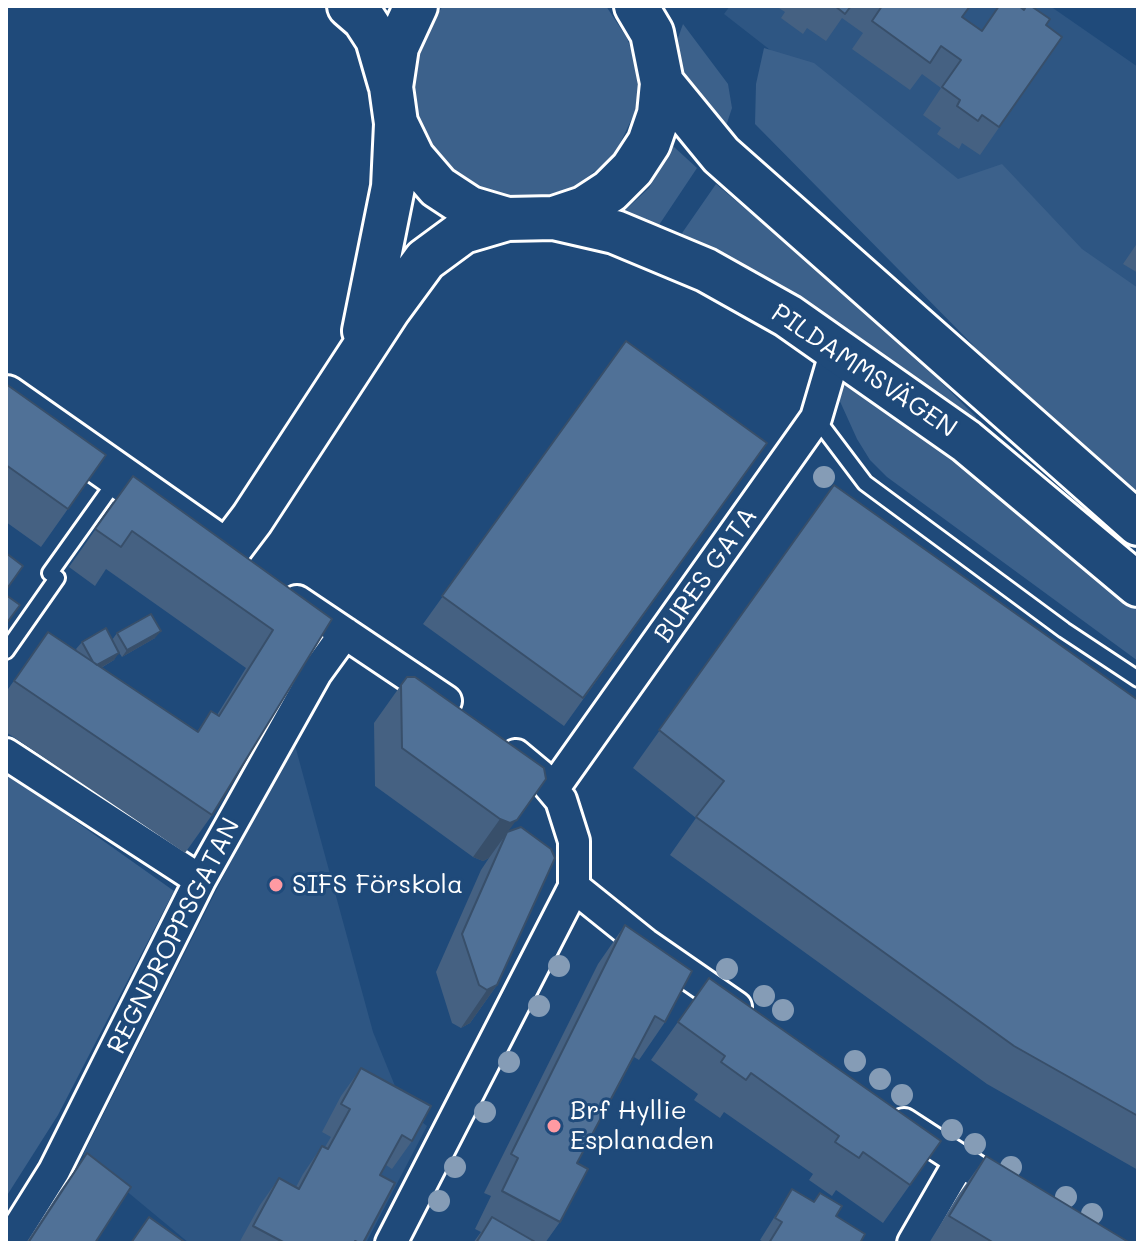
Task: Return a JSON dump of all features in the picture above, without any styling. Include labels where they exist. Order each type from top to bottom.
[{"type":"main road","name":"PILDAMMSVÄGEN","points":[[349,6],[364,19],[377,39],[394,105],[413,158],[438,187],[470,208],[507,219],[554,218],[615,232],[706,270],[788,316],[966,441],[1138,585]]},
{"type":"main road","points":[[359,354],[393,187],[397,47],[416,6]]},
{"type":"main road","name":"PILDAMMSVÄGEN","points":[[554,218],[584,208],[610,191],[632,169],[649,143],[659,114],[662,83],[650,15]]},
{"type":"main road","name":"PILDAMMSVÄGEN","points":[[662,83],[721,155],[1138,524]]},
{"type":"main road","points":[[249,568],[252,519],[359,354],[425,260],[463,232],[507,219]]},
{"type":"main road","points":[[6,397],[249,568]]},
{"type":"street","name":"BURES GATA","points":[[554,788],[816,418],[836,350]]},
{"type":"street","points":[[249,568],[420,681],[554,788],[574,841],[574,887],[391,1243]]},
{"type":"street","name":"REGNDROPPSGATAN","points":[[9,1243],[54,1171],[200,880],[316,673],[345,633]]},
{"type":"street","points":[[6,754],[200,880]]},
{"type":"street","points":[[574,887],[645,944],[758,1022]]},
{"type":"street","points":[[884,1109],[959,1163],[1027,1203]]},
{"type":"street","points":[[913,1243],[959,1163]]},
{"type":"lane","points":[[816,418],[865,483],[1064,630],[1138,679]]},
{"type":"lane","points":[[6,651],[57,578],[50,573],[118,477]]},
{"type":"shaded area","points":[[443,6],[606,6],[627,38],[635,60],[638,87],[636,110],[614,156],[575,187],[532,199],[484,191],[445,167],[427,147],[418,128],[409,91],[419,41]]},
{"type":"shaded area","points":[[730,6],[1050,6],[1138,67],[1138,337],[724,14]]},
{"type":"shaded area","points":[[683,24],[728,84],[732,108],[724,132],[681,75],[678,38]]},
{"type":"shaded area","points":[[764,48],[814,63],[958,179],[1002,164],[1082,249],[1138,288],[1138,512],[1032,425],[972,344],[755,124],[756,84]]},
{"type":"shaded area","points":[[673,146],[697,168],[657,228],[620,215],[649,188]]},
{"type":"shaded area","points":[[716,184],[888,329],[976,417],[973,423],[776,286],[680,236]]},
{"type":"shaded area","points":[[840,385],[850,386],[940,448],[1138,611],[1138,661],[887,477],[870,460],[857,439],[838,397]]},
{"type":"shaded area","name":"SIFS Förskola","points":[[293,738],[373,1032],[404,1108],[427,1126],[366,1243],[189,1243],[83,1155]]},
{"type":"shaded area","points":[[6,772],[174,891],[58,1115],[6,1197]]},
{"type":"building","points":[[835,6],[851,6],[845,14]]},
{"type":"building","points":[[882,6],[970,6],[962,17],[982,31],[999,6],[1019,6],[1024,10],[1026,6],[1031,6],[1050,19],[1046,25],[1062,37],[999,127],[982,115],[978,121],[957,106],[960,100],[942,87],[961,60],[941,46],[930,63],[872,21]]},
{"type":"building","points":[[626,341],[767,443],[583,698],[442,596]]},
{"type":"building","points":[[6,384],[106,455],[68,509],[6,465]]},
{"type":"building","points":[[133,476],[332,619],[212,815],[14,681],[48,632],[198,732],[211,711],[219,716],[273,630],[132,531],[121,547],[95,529]]},
{"type":"building","points":[[834,485],[1138,700],[1138,1116],[1014,1046],[696,817],[724,781],[659,730]]},
{"type":"building","points":[[6,553],[23,566],[6,590]]},
{"type":"building","points":[[6,595],[20,605],[6,624]]},
{"type":"building","points":[[151,614],[161,631],[127,650],[117,633]]},
{"type":"building","points":[[106,628],[119,653],[97,665],[82,642]]},
{"type":"building","points":[[407,677],[415,677],[544,768],[546,779],[517,820],[510,823],[500,819],[402,748],[401,685]]},
{"type":"building","points":[[521,827],[551,849],[555,858],[497,985],[487,990],[479,985],[462,934],[507,832]]},
{"type":"building","name":"Brf Hyllie Esplanaden","points":[[625,925],[692,971],[665,1022],[655,1016],[577,1163],[588,1169],[560,1222],[502,1191],[518,1158],[511,1154]]},
{"type":"building","points":[[709,978],[941,1141],[910,1185],[863,1152],[859,1158],[835,1142],[839,1136],[751,1073],[746,1080],[721,1062],[725,1056],[678,1022]]},
{"type":"building","points":[[361,1068],[431,1106],[412,1141],[402,1135],[380,1175],[395,1183],[363,1243],[285,1243],[253,1226],[279,1178],[299,1189],[322,1146],[328,1149],[350,1109],[341,1104]]},
{"type":"building","points":[[87,1153],[131,1187],[95,1243],[28,1243]]},
{"type":"building","points":[[986,1156],[1130,1243],[994,1243],[949,1216]]},
{"type":"building","points":[[792,1189],[814,1202],[820,1193],[842,1206],[836,1216],[865,1234],[860,1243],[769,1243],[782,1222],[775,1218]]},
{"type":"building","points":[[149,1217],[186,1243],[131,1243]]},
{"type":"building","points":[[492,1217],[537,1243],[476,1243]]},
{"type":"place","name":"SIFS Förskola","points":[[276,885]]},
{"type":"place","name":"Brf Hyllie Esplanaden","points":[[554,1126]]}]
